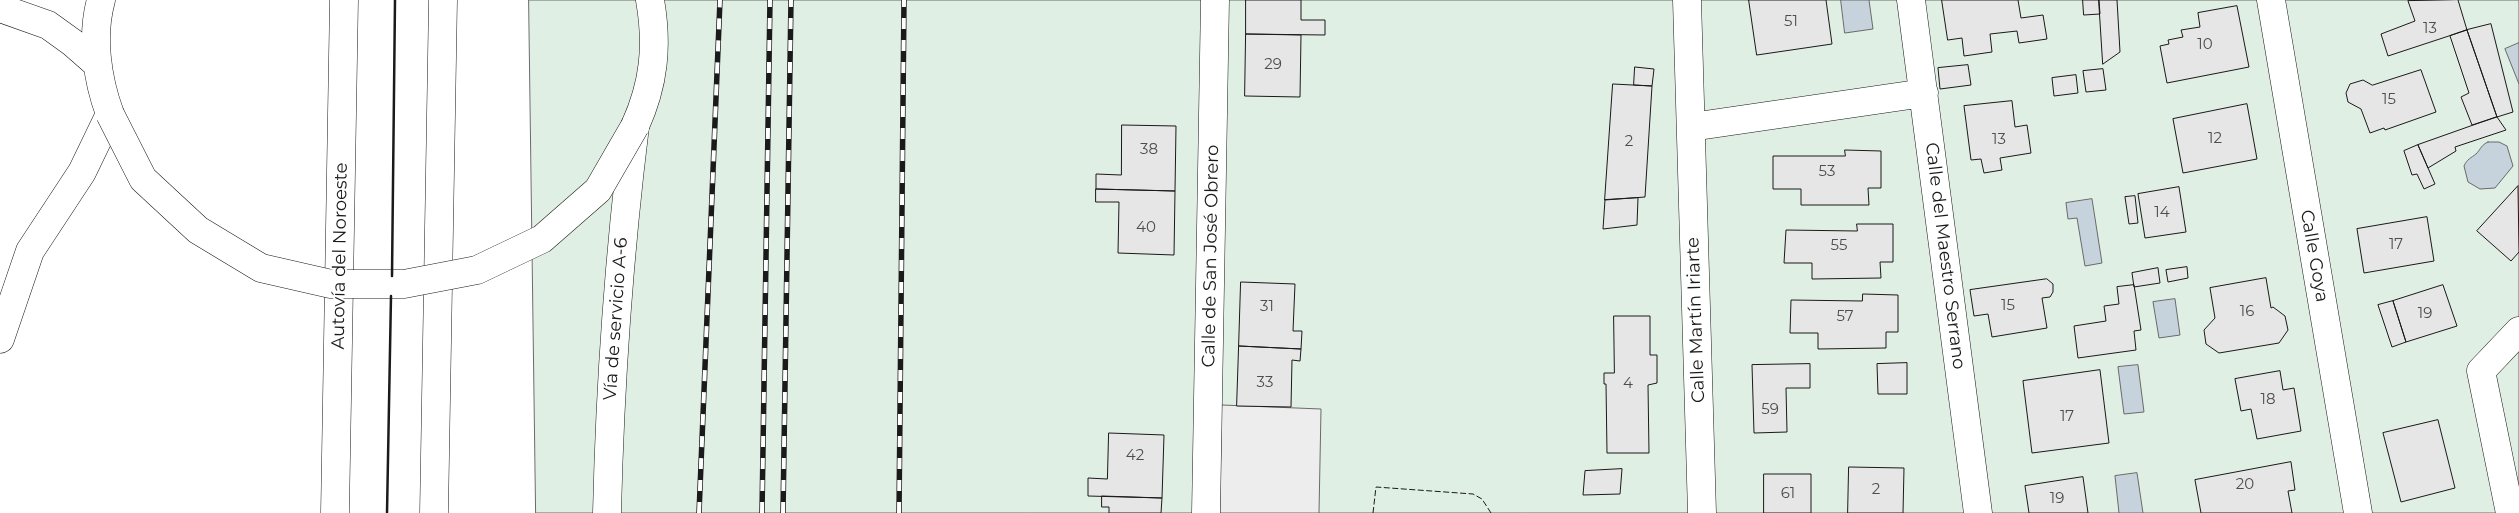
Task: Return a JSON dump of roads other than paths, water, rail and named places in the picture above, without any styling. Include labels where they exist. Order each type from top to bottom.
[{"type":"main road","points":[[101,0],[97,14],[98,64],[101,90],[110,114],[143,179],[198,230],[261,268],[331,284],[404,284],[477,270],[542,238],[598,190],[635,126],[646,101],[652,74],[654,47],[650,0]]},
{"type":"main road","name":"Autovía del Noroeste","points":[[335,513],[344,0]]},
{"type":"main road","points":[[434,513],[443,0]]},
{"type":"main road","name":"Calle de San José Obrero","points":[[1206,513],[1215,0]]},
{"type":"main road","name":"Calle Martín Iriarte","points":[[1687,0],[1702,513]]},
{"type":"main road","name":"Calle del Maestro Serrano","points":[[1911,0],[1978,513]]},
{"type":"main road","name":"Calle Goya","points":[[2271,0],[2358,513]]},
{"type":"main road","points":[[0,8],[48,25],[98,64]]},
{"type":"main road","points":[[1691,127],[1924,93]]},
{"type":"main road","points":[[0,339],[30,251],[82,172],[110,114]]},
{"type":"main road","name":"Vía de servicio A-6","points":[[607,513],[609,411],[620,247],[635,126]]},
{"type":"main road","points":[[2510,513],[2481,372],[2519,330]]},
{"type":"railway","points":[[699,513],[720,0]]},
{"type":"railway","points":[[762,513],[770,0]]},
{"type":"railway","points":[[783,513],[791,0]]},
{"type":"railway","points":[[899,513],[904,0]]}]
